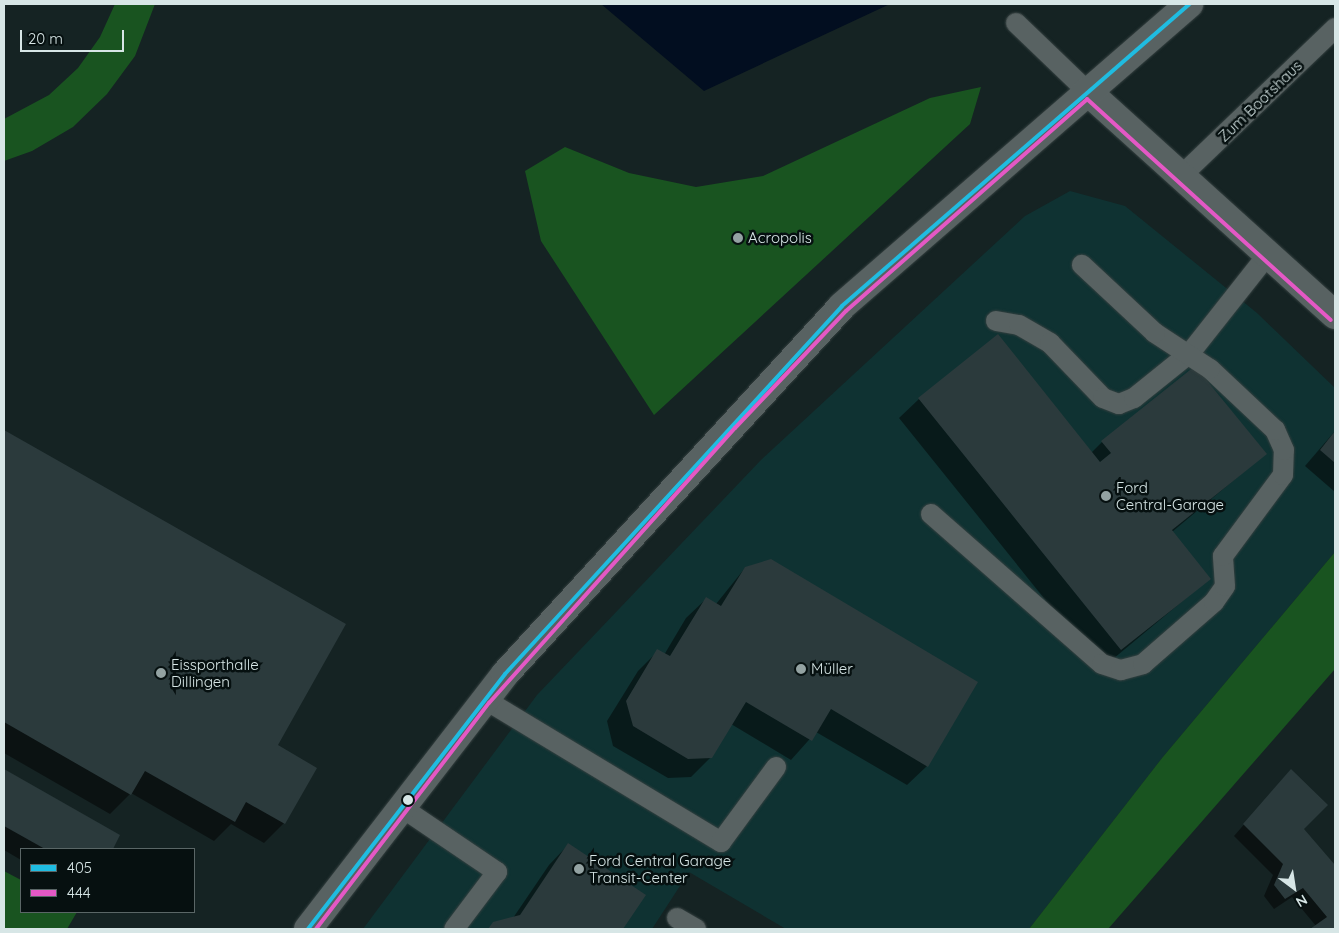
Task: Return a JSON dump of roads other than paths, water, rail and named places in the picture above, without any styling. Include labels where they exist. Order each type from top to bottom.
[{"type":"street","points":[[308,929],[484,699],[620,544],[842,306],[1086,91],[1189,4]]},
{"type":"street","points":[[1086,91],[1183,174],[1335,315]]},
{"type":"lane","points":[[1016,23],[1086,91]]},
{"type":"lane","name":"Zum Bootshaus","points":[[1183,174],[1335,28]]},
{"type":"lane","points":[[996,321],[1019,325],[1050,343],[1103,398],[1119,404],[1134,398],[1190,354],[1263,247]]},
{"type":"lane","points":[[931,514],[1102,664],[1121,670],[1144,664],[1214,602],[1225,586],[1223,556],[1283,475],[1287,462],[1275,430],[1190,354],[1155,333],[1082,265]]},
{"type":"lane","points":[[484,699],[721,842],[776,767]]},
{"type":"lane","points":[[401,807],[496,872],[454,929]]},
{"type":"lane","points":[[678,918],[696,929]]},
{"type":"place","name":"Acropolis","points":[[738,238]]},
{"type":"place","name":"Ford Central-Garage","points":[[1106,496]]},
{"type":"place","name":"Müller","points":[[801,669]]},
{"type":"place","name":"Eissporthalle Dillingen","points":[[161,673]]},
{"type":"place","name":"Ford Central Garage Transit-Center","points":[[579,869]]}]
